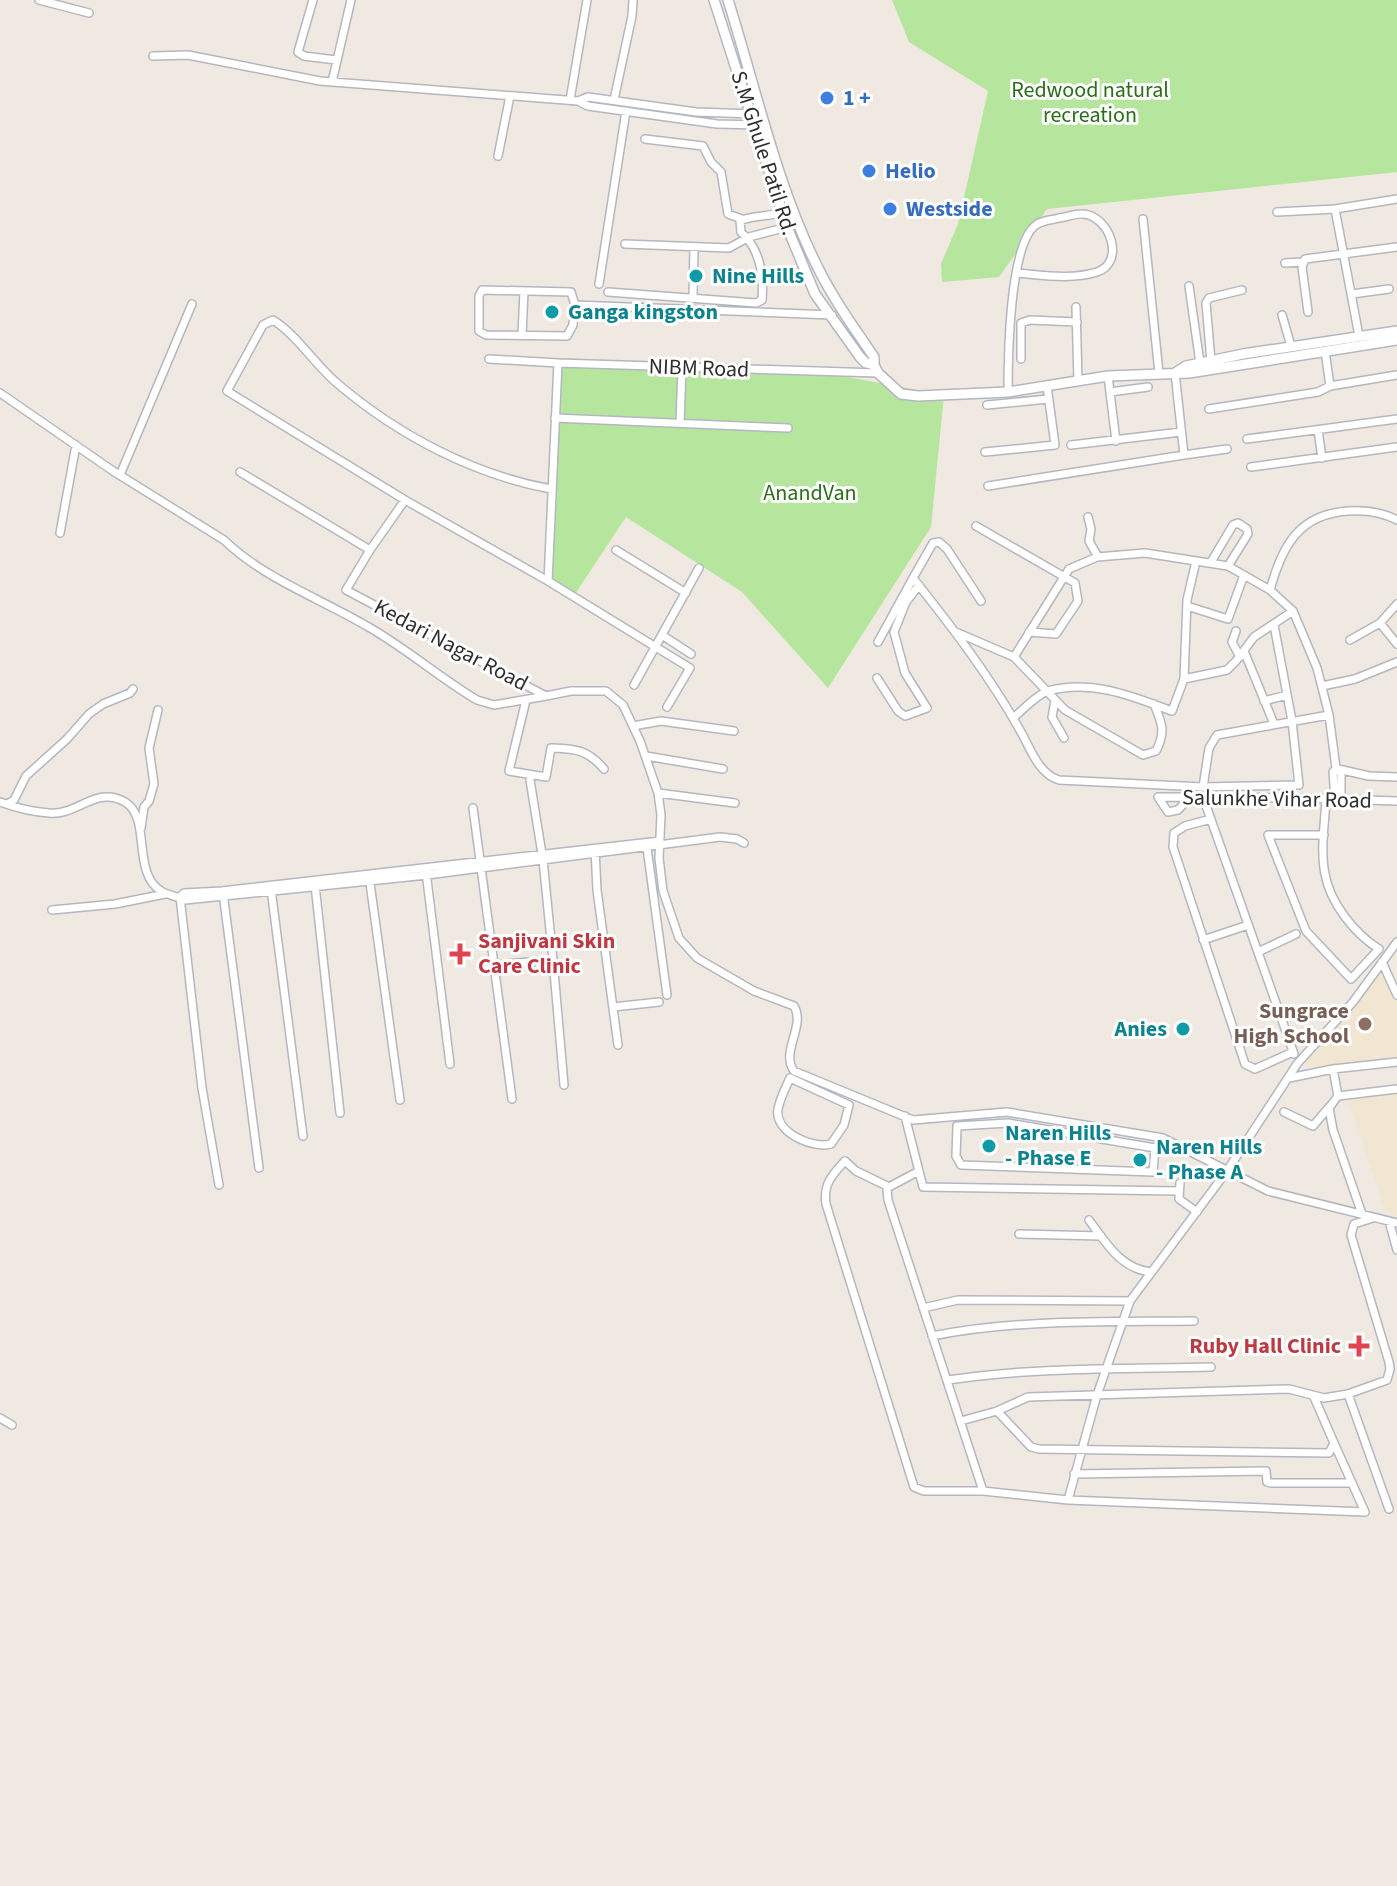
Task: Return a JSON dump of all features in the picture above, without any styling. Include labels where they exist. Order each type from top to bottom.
[{"type":"street","points":[[39,0],[89,13]]},
{"type":"street","points":[[313,0],[298,52],[304,56],[336,60]]},
{"type":"street","points":[[332,82],[351,0]]},
{"type":"street","points":[[574,100],[587,0]]},
{"type":"street","points":[[614,100],[633,0]]},
{"type":"street","name":"S.M Ghule Patil Rd.","points":[[714,0],[781,213],[815,294],[860,357],[876,369]]},
{"type":"street","name":"S.M Ghule Patil Rd.","points":[[728,0],[793,210],[818,267],[842,311],[874,357],[876,369]]},
{"type":"street","points":[[153,56],[188,55],[332,82],[574,100],[588,97],[696,112],[761,113]]},
{"type":"street","points":[[498,156],[510,96]]},
{"type":"street","points":[[574,100],[588,106],[717,124],[765,126]]},
{"type":"street","points":[[599,284],[626,111]]},
{"type":"street","points":[[645,139],[703,146],[711,162],[721,172],[728,214],[742,219],[781,213]]},
{"type":"street","points":[[1277,212],[1335,209],[1397,199]]},
{"type":"street","points":[[1335,209],[1359,336]]},
{"type":"street","points":[[1008,392],[1010,315],[1017,273],[1023,249],[1035,225],[1083,214],[1103,223],[1110,234],[1113,254],[1109,264],[1098,272],[1051,276],[1017,273]]},
{"type":"street","points":[[608,292],[756,303],[762,300],[759,258],[749,237],[740,229],[742,219]]},
{"type":"street","points":[[1143,219],[1159,373]]},
{"type":"street","points":[[625,244],[729,248],[749,237],[787,227]]},
{"type":"street","points":[[693,298],[694,247]]},
{"type":"street","points":[[1285,263],[1397,247]]},
{"type":"street","points":[[1303,262],[1308,312]]},
{"type":"street","points":[[1189,286],[1205,362]]},
{"type":"street","points":[[1352,294],[1389,289]]},
{"type":"street","points":[[482,290],[524,291],[571,292],[575,305],[573,325],[567,336],[481,334],[478,311],[482,290]]},
{"type":"street","points":[[1205,362],[1206,303],[1209,298],[1242,290]]},
{"type":"street","points":[[522,335],[524,291]]},
{"type":"street","points":[[120,475],[192,304]]},
{"type":"street","points":[[575,305],[832,315]]},
{"type":"street","points":[[1076,307],[1078,381]]},
{"type":"street","points":[[1282,315],[1291,346]]},
{"type":"street","points":[[551,489],[504,477],[411,436],[337,383],[273,320],[263,325],[227,391],[690,668],[667,707]]},
{"type":"street","points":[[1021,359],[1021,323],[1030,320],[1077,322]]},
{"type":"street","points":[[1175,373],[1186,366],[1205,362],[1397,331]]},
{"type":"street","points":[[876,369],[901,394],[1008,392],[1108,376],[1189,373],[1397,340]]},
{"type":"street","points":[[1325,351],[1330,386]]},
{"type":"street","name":"NIBM Road","points":[[489,359],[682,369],[876,369]]},
{"type":"street","points":[[548,581],[558,363]]},
{"type":"street","points":[[680,423],[682,369]]},
{"type":"street","points":[[1175,373],[1184,455]]},
{"type":"street","points":[[1209,409],[1318,392],[1330,386],[1397,375]]},
{"type":"street","points":[[1108,376],[1116,441]]},
{"type":"street","points":[[985,452],[1055,445],[1047,386]]},
{"type":"street","points":[[1110,392],[1148,387]]},
{"type":"street","points":[[2,397],[224,540],[239,554],[321,603],[364,624],[477,700],[494,705],[546,696]]},
{"type":"street","points":[[987,405],[1048,399]]},
{"type":"street","points":[[555,418],[788,428]]},
{"type":"street","points":[[1247,439],[1397,419]]},
{"type":"street","points":[[1318,430],[1322,458]]},
{"type":"street","points":[[1071,445],[1181,432]]},
{"type":"street","points":[[60,533],[76,445]]},
{"type":"street","points":[[1251,467],[1397,447]]},
{"type":"street","points":[[988,486],[1227,449]]},
{"type":"street","points":[[240,472],[370,550],[405,500]]},
{"type":"street","points":[[1270,590],[1277,564],[1289,542],[1305,524],[1333,512],[1365,510],[1397,520]]},
{"type":"street","points":[[1088,517],[1091,529],[1089,541],[1098,557]]},
{"type":"street","points":[[1211,562],[1233,525],[1238,523],[1247,529],[1248,534],[1228,566]]},
{"type":"street","points":[[976,526],[1075,583],[1078,601],[1056,634],[1029,632]]},
{"type":"street","points":[[877,678],[898,711],[905,716],[927,708],[905,673],[894,632],[933,543],[939,542],[947,549],[981,601]]},
{"type":"street","name":"Kedari Nagar Road","points":[[370,550],[346,590],[546,696],[571,691],[606,691],[623,705],[646,756],[658,793],[663,891],[679,938],[697,958],[754,991],[794,1006],[797,1021],[790,1066],[811,1083],[921,1121],[1007,1112],[1163,1138],[1268,1191],[1393,1222]]},
{"type":"street","points":[[616,550],[686,593]]},
{"type":"street","points":[[1014,657],[1069,569],[1098,557],[1145,553],[1211,562],[1228,566],[1270,590],[1293,611],[1317,668],[1329,715],[1336,768],[1341,774],[1324,835],[1325,876],[1334,898],[1355,928],[1379,949],[1389,953]]},
{"type":"street","points":[[1013,718],[1046,692],[1093,687],[1121,692],[1172,711],[1184,679],[1187,606],[1196,561]]},
{"type":"street","points":[[634,685],[699,568]]},
{"type":"street","points":[[1187,606],[1228,619],[1244,575]]},
{"type":"street","points":[[916,582],[956,632],[1013,718],[1042,769],[1059,780],[1203,787],[1299,785],[1292,721],[1274,625]]},
{"type":"street","points":[[878,642],[916,582]]},
{"type":"street","points":[[1350,640],[1380,623],[1397,604]]},
{"type":"street","points":[[1184,679],[1227,670],[1254,637],[1293,611]]},
{"type":"street","points":[[1380,623],[1397,644]]},
{"type":"street","points":[[1236,631],[1232,642],[1242,654],[1274,724]]},
{"type":"street","points":[[956,632],[1014,657],[1046,692],[1085,724],[1143,755],[1156,751],[1164,734],[1164,726],[1154,704]]},
{"type":"street","points":[[662,635],[691,654]]},
{"type":"street","points":[[1322,686],[1355,679],[1397,662]]},
{"type":"street","points":[[3,803],[14,800],[26,776],[89,714],[133,689]]},
{"type":"street","points":[[1264,701],[1287,695]]},
{"type":"street","points":[[526,700],[509,771],[546,777],[551,748],[580,749],[593,756],[604,769]]},
{"type":"street","points":[[1055,700],[1052,717],[1064,738]]},
{"type":"street","points":[[140,835],[144,807],[154,784],[149,748],[158,710]]},
{"type":"street","points":[[1203,787],[1209,748],[1217,735],[1329,715]]},
{"type":"street","points":[[633,726],[661,721],[734,731]]},
{"type":"street","points":[[646,756],[723,769]]},
{"type":"street","points":[[1336,768],[1387,779],[1397,777]]},
{"type":"street","points":[[530,780],[543,857],[564,1085]]},
{"type":"street","points":[[658,793],[735,803]]},
{"type":"street","points":[[3,803],[49,814],[107,796],[122,800],[133,808],[151,880],[161,891],[180,897]]},
{"type":"street","name":"Salunkhe Vihar Road","points":[[1190,797],[1178,810],[1168,812],[1158,797],[1190,797],[1203,797],[1334,798],[1397,801]]},
{"type":"street","points":[[1203,797],[1297,1064]]},
{"type":"street","points":[[473,808],[512,1099]]},
{"type":"street","points":[[1211,819],[1185,826],[1174,833],[1172,839],[1245,1064],[1255,1069],[1293,1052]]},
{"type":"street","points":[[1324,835],[1268,835],[1306,931],[1351,979],[1379,949]]},
{"type":"street","points":[[180,897],[184,893],[223,893],[720,837],[744,843]]},
{"type":"street","points":[[595,850],[647,848],[660,844]]},
{"type":"street","points":[[647,848],[667,995]]},
{"type":"street","points":[[595,850],[597,890],[618,1045]]},
{"type":"street","points":[[426,871],[450,1064]]},
{"type":"street","points":[[369,877],[400,1100]]},
{"type":"street","points":[[315,883],[340,1113]]},
{"type":"street","points":[[271,887],[303,1136]]},
{"type":"street","points":[[52,910],[115,904],[167,893]]},
{"type":"street","points":[[223,893],[259,1168]]},
{"type":"street","points":[[180,897],[202,1088],[219,1185]]},
{"type":"street","points":[[1203,940],[1248,925]]},
{"type":"street","points":[[1258,952],[1296,934]]},
{"type":"street","points":[[1068,1500],[1097,1395],[1130,1301],[1227,1171],[1297,1064],[1353,1002],[1397,942]]},
{"type":"street","points":[[495,965],[553,960]]},
{"type":"street","points":[[1382,962],[1397,995]]},
{"type":"street","points":[[613,1007],[659,1002]]},
{"type":"street","points":[[1288,1079],[1333,1069],[1397,1062]]},
{"type":"street","points":[[1333,1069],[1338,1096]]},
{"type":"street","points":[[790,1078],[811,1083],[849,1105],[844,1125],[831,1144],[818,1145],[797,1138],[782,1125],[779,1118],[778,1108],[790,1078]]},
{"type":"street","points":[[1284,1112],[1313,1126],[1338,1096],[1397,1089]]},
{"type":"street","points":[[1332,1104],[1329,1108],[1333,1130],[1362,1214]]},
{"type":"street","points":[[905,1116],[923,1187],[1179,1187],[1181,1202],[1197,1212]]},
{"type":"street","points":[[1008,1123],[1091,1137],[1155,1148],[1153,1172],[961,1165],[956,1156],[957,1126],[1008,1123]]},
{"type":"street","points":[[1091,1137],[1093,1126]]},
{"type":"street","points":[[889,1187],[856,1171],[845,1161],[828,1179],[824,1192],[847,1278],[914,1487],[924,1491],[983,1491],[1068,1500],[1365,1512],[1314,1397]]},
{"type":"street","points":[[919,1171],[886,1190],[983,1491]]},
{"type":"street","points":[[961,1421],[997,1411],[1028,1397],[1289,1389],[1324,1398],[1348,1394],[1387,1380],[1390,1375],[1389,1362],[1351,1235],[1354,1224],[1375,1218]]},
{"type":"street","points":[[1089,1220],[1128,1266],[1151,1272]]},
{"type":"street","points":[[1393,1222],[1397,1250]]},
{"type":"street","points":[[1019,1234],[1101,1236]]},
{"type":"street","points":[[923,1308],[958,1300],[1130,1301]]},
{"type":"street","points":[[932,1336],[1020,1324],[1194,1321]]},
{"type":"street","points":[[948,1380],[997,1373],[1211,1367]]},
{"type":"street","points":[[1348,1394],[1389,1509]]},
{"type":"street","points":[[997,1411],[1034,1449],[1329,1453],[1334,1443]]},
{"type":"street","points":[[0,1418],[12,1425]]},
{"type":"street","points":[[1074,1474],[1266,1471],[1267,1482],[1271,1483],[1352,1483]]},
{"type":"shaded area","name":"Sungrace High School","points":[[1383,965],[1397,992],[1397,1057],[1308,1065],[1306,1058]]},
{"type":"shaded area","points":[[1397,1092],[1397,1217],[1385,1209],[1347,1099]]},
{"type":"green space","name":"Redwood natural recreation","points":[[892,0],[1397,0],[1397,172],[1047,209],[999,277],[942,282],[941,264],[958,224],[988,91],[909,42]]},
{"type":"green space","name":"AnandVan","points":[[562,358],[826,373],[944,395],[931,527],[828,688],[742,592],[626,517],[573,597],[548,581]]},
{"type":"place","name":"1 +","points":[[827,98]]},
{"type":"place","name":"Helio","points":[[869,171]]},
{"type":"place","name":"Westside","points":[[890,209]]},
{"type":"place","name":"Nine Hills","points":[[696,276]]},
{"type":"place","name":"Ganga kingston","points":[[552,312]]},
{"type":"place","name":"Sanjivani Skin Care Clinic","points":[[460,954]]},
{"type":"place","name":"Sungrace High School","points":[[1365,1024]]},
{"type":"place","name":"Anies","points":[[1183,1029]]},
{"type":"place","name":"Naren Hills - Phase E","points":[[989,1146]]},
{"type":"place","name":"Naren Hills - Phase A","points":[[1140,1160]]},
{"type":"place","name":"Ruby Hall Clinic","points":[[1359,1346]]}]
